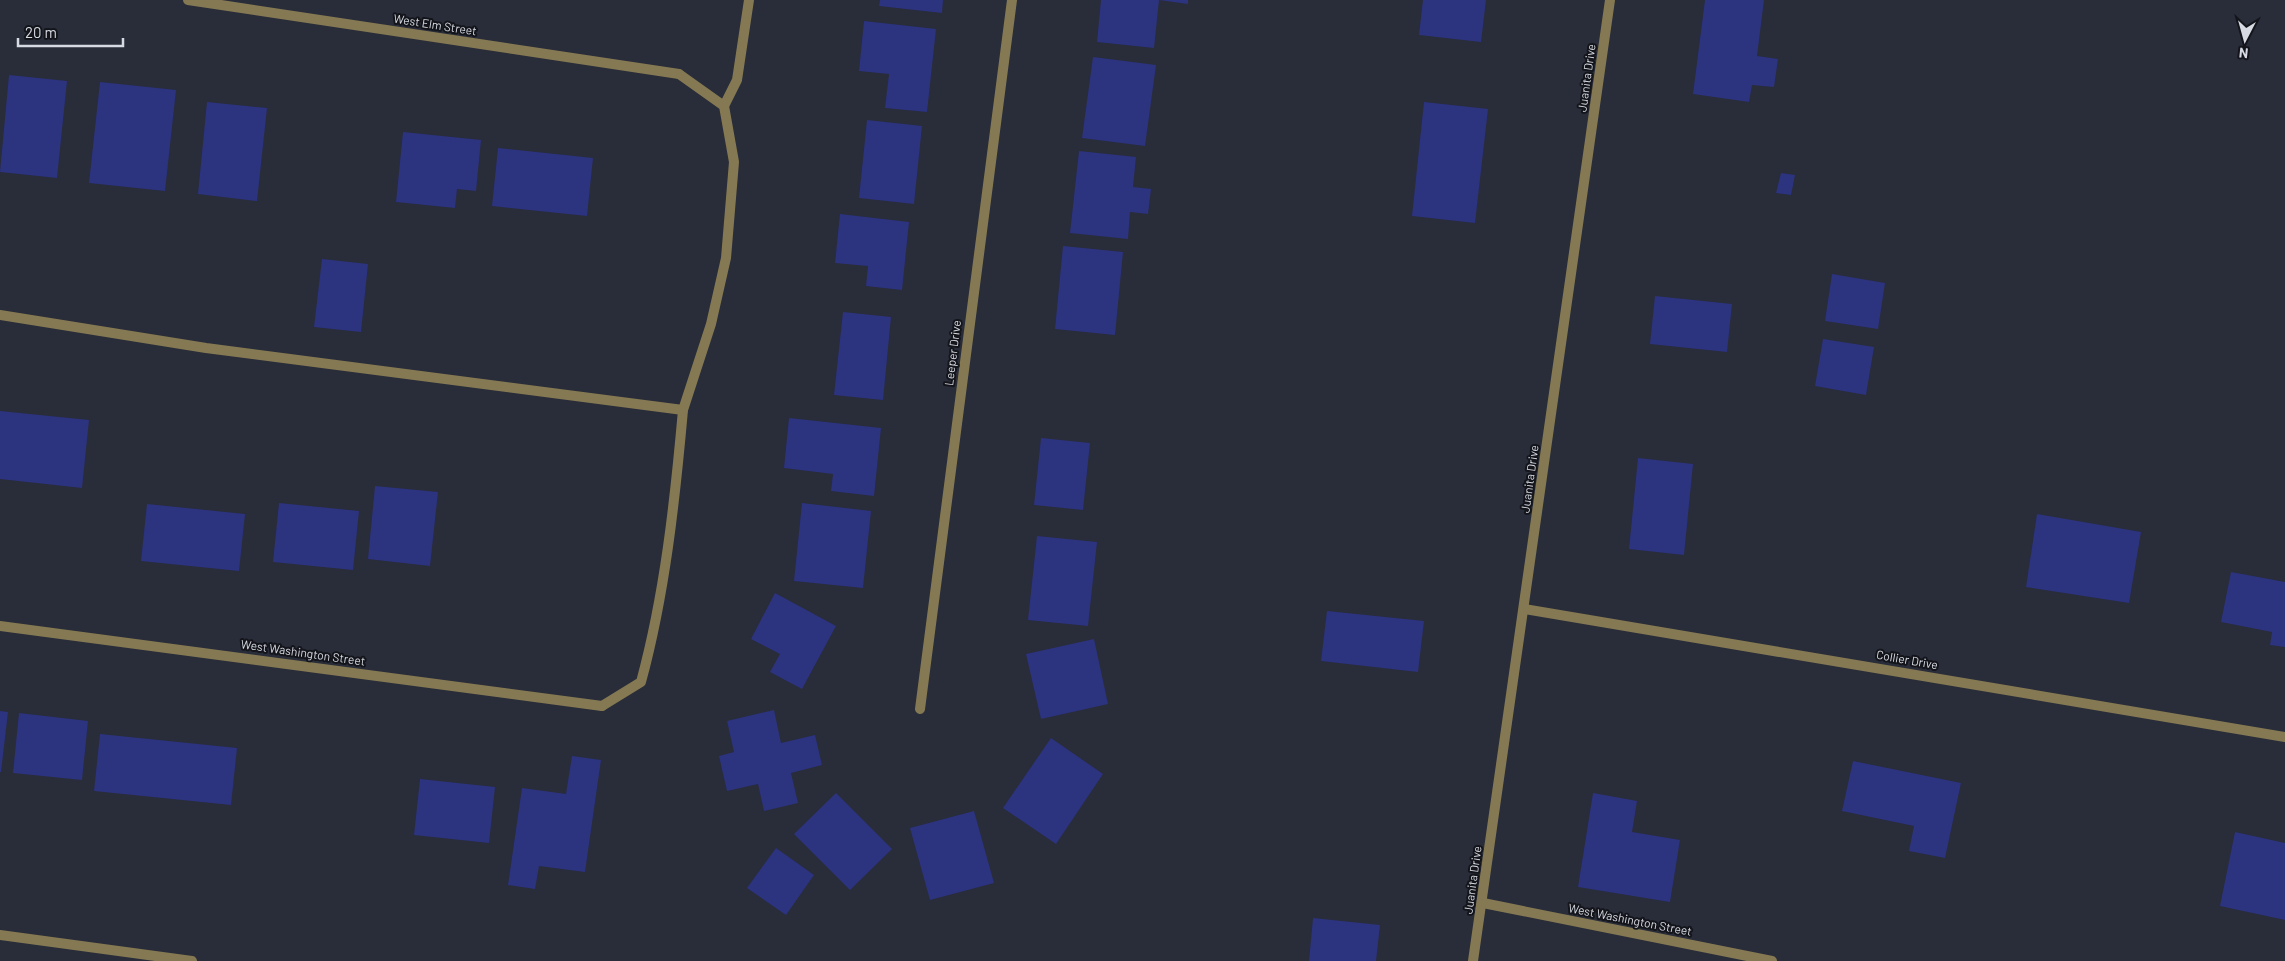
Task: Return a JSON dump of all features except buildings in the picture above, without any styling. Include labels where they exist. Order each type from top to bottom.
[{"type":"street","name":"West Elm Street","points":[[188,0],[679,74],[724,106]]},
{"type":"street","points":[[0,315],[206,348],[683,410],[711,324],[726,258],[734,162],[724,106],[737,80],[748,0]]},
{"type":"street","name":"Leeper Drive","points":[[920,709],[1012,0]]},
{"type":"street","name":"Juanita Drive","points":[[1473,961],[1483,903],[1610,0]]},
{"type":"street","name":"West Washington Street","points":[[0,626],[602,706],[641,682],[651,645],[675,496],[683,410]]},
{"type":"street","name":"Collier Drive","points":[[1524,609],[2285,737]]},
{"type":"street","name":"West Washington Street","points":[[1483,903],[1772,961]]},
{"type":"street","points":[[0,935],[192,961]]}]
